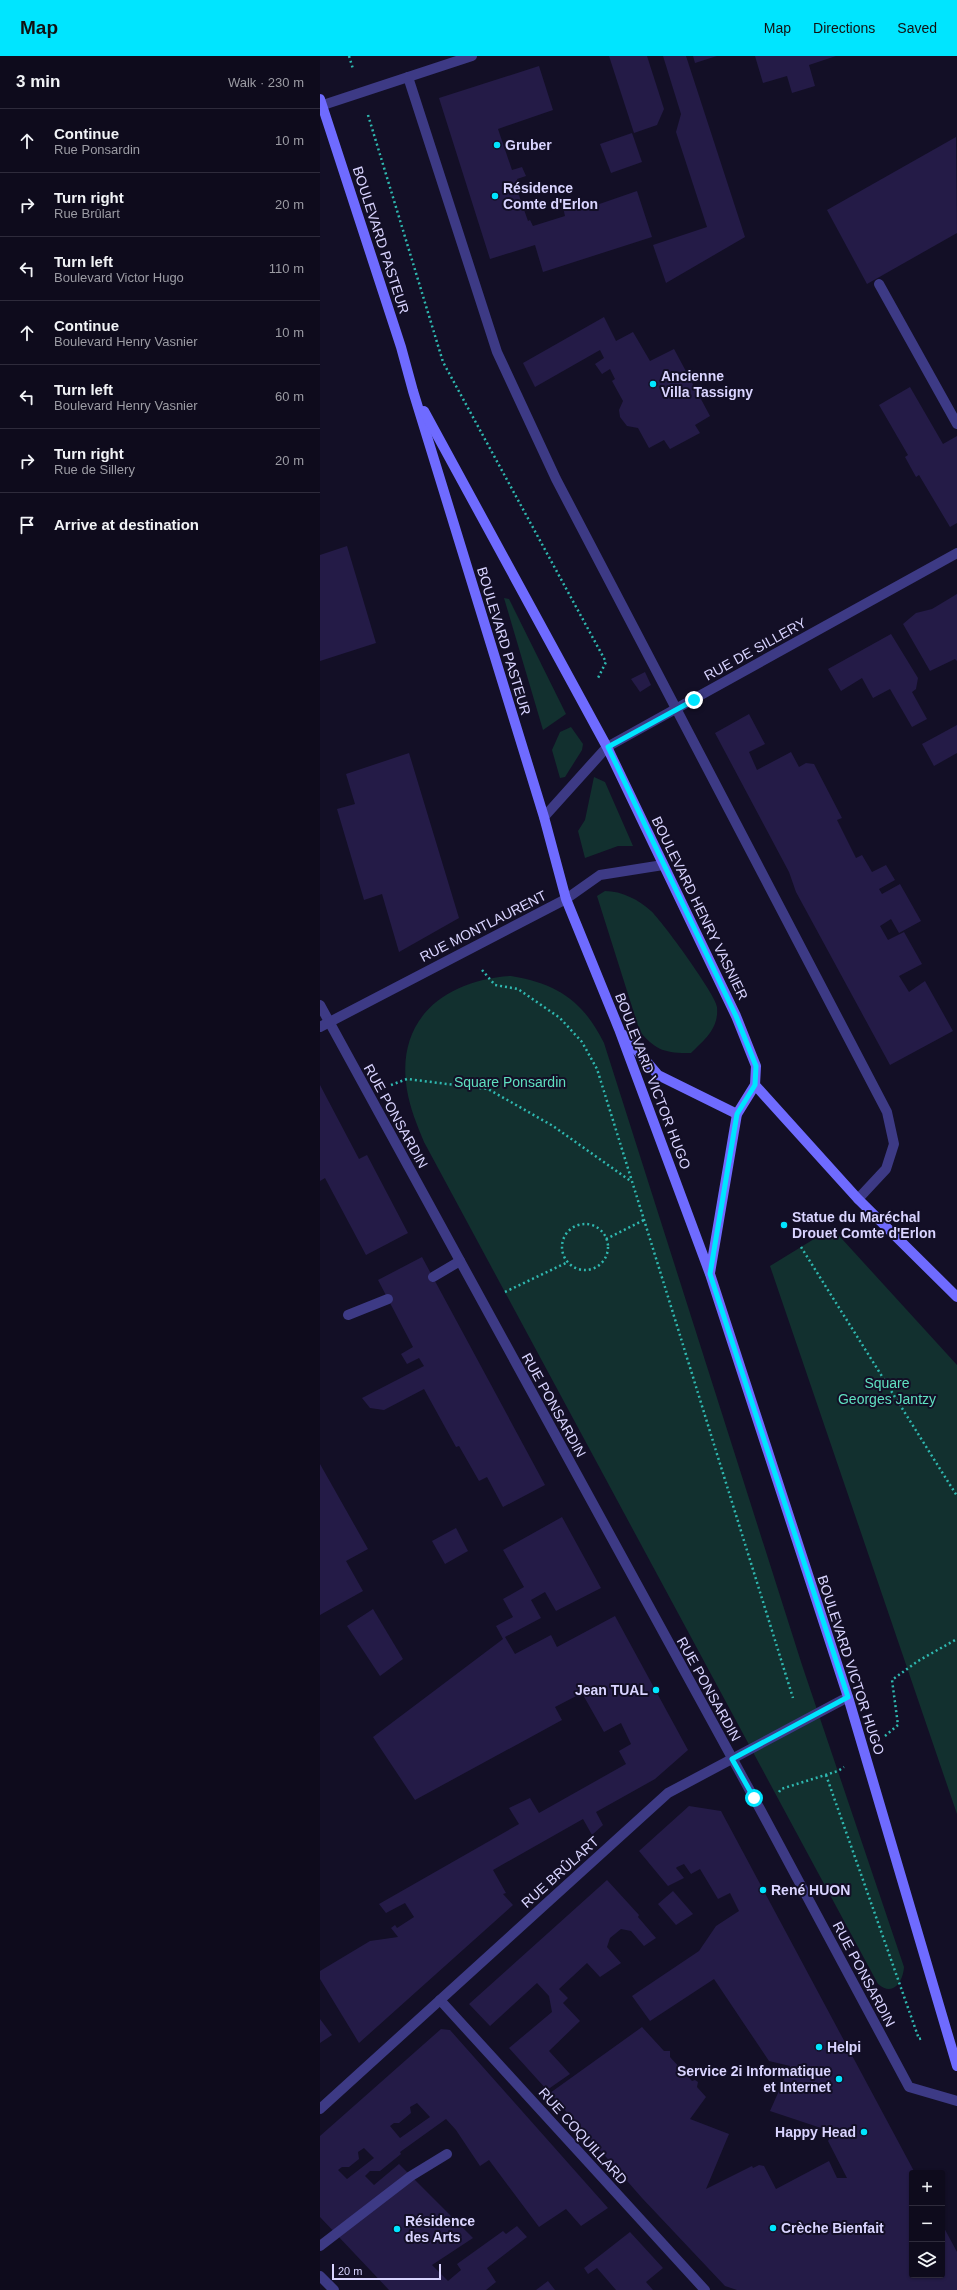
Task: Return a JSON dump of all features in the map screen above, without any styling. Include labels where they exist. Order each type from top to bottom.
[{"type":"main road","name":"BOULEVARD PASTEUR","points":[[321,103],[401,347],[413,391],[544,817],[566,899]]},
{"type":"main road","name":"BOULEVARD PASTEUR","points":[[413,391],[584,706],[608,747]]},
{"type":"main road","name":"BOULEVARD HENRY VASNIER","points":[[608,747],[736,1016],[756,1066],[755,1085],[737,1114]]},
{"type":"main road","name":"BOULEVARD VICTOR HUGO","points":[[566,899],[619,1029],[710,1274],[848,1697],[957,2066]]},
{"type":"main road","points":[[619,1029],[658,1075],[737,1114]]},
{"type":"main road","points":[[755,1085],[858,1199],[957,1298]]},
{"type":"main road","name":"BOULEVARD VICTOR HUGO","points":[[710,1274],[737,1114]]},
{"type":"street","points":[[321,103],[361,92],[472,56]]},
{"type":"street","points":[[408,77],[497,352],[556,479],[887,1112],[894,1144],[886,1169],[858,1199]]},
{"type":"street","points":[[879,284],[957,424]]},
{"type":"street","name":"RUE DE SILLERY","points":[[544,817],[608,747],[957,553]]},
{"type":"street","name":"RUE MONTLAURENT","points":[[324,1024],[566,899],[600,875],[663,865]]},
{"type":"street","name":"RUE PONSARDIN","points":[[320,1005],[324,1024],[368,1094],[460,1261],[909,2086],[957,2101]]},
{"type":"street","points":[[433,1277],[460,1261]]},
{"type":"street","points":[[348,1315],[388,1299]]},
{"type":"street","name":"RUE BRÛLART","points":[[320,2109],[668,1793],[848,1697]]},
{"type":"street","name":"RUE COQUILLARD","points":[[440,2000],[705,2290]]},
{"type":"street","points":[[320,2246],[411,2176],[447,2154]]},
{"type":"street","points":[[320,2276],[334,2290]]},
{"type":"path","points":[[349,56],[443,362],[606,662],[584,706]]},
{"type":"path","points":[[466,951],[495,985],[518,989],[538,1001],[560,1018],[582,1042],[597,1070],[793,1700]]},
{"type":"path","points":[[368,1094],[406,1078],[488,1089],[553,1126],[632,1182]]},
{"type":"path","points":[[606,1239],[644,1220]]},
{"type":"path","points":[[577,1225],[591,1225],[598,1228],[606,1239],[607,1254],[597,1266],[581,1270],[568,1262],[563,1251],[566,1234],[577,1225]]},
{"type":"path","points":[[801,1247],[957,1496]]},
{"type":"path","points":[[500,1295],[568,1262]]},
{"type":"path","points":[[778,1794],[781,1789],[838,1771],[898,1725],[892,1680],[918,1661],[957,1639]]},
{"type":"path","points":[[826,1775],[919,2039],[946,2030]]},
{"type":"green space","points":[[504,598],[509,599],[566,714],[543,730]]},
{"type":"green space","points":[[571,727],[583,744],[582,750],[565,777],[560,778],[552,750],[560,732]]},
{"type":"green space","points":[[594,777],[605,782],[633,846],[618,846],[585,858],[578,831],[585,820]]},
{"type":"green space","points":[[605,891],[624,894],[641,903],[651,911],[688,958],[708,988],[717,1007],[716,1022],[710,1033],[691,1053],[662,1050],[651,1043],[640,1032],[597,896]]},
{"type":"green space","name":"Square Ponsardin","points":[[511,976],[528,979],[542,984],[567,997],[578,1005],[587,1016],[596,1028],[604,1043],[802,1665],[904,1967],[902,1978],[893,1988],[883,1988],[878,1984],[424,1142],[416,1123],[407,1090],[405,1065],[409,1042],[417,1023],[430,1008],[446,995],[466,985],[487,979]]},
{"type":"green space","name":"Square Georges Jantzy","points":[[832,1228],[957,1365],[957,1814],[770,1266]]},
{"type":"building","points":[[609,56],[647,56],[664,109],[657,125],[634,133]]},
{"type":"building","points":[[663,56],[686,56],[745,237],[666,283],[653,245],[707,227],[676,132],[681,114]]},
{"type":"building","points":[[693,56],[717,56],[695,63]]},
{"type":"building","points":[[755,56],[836,56],[809,65],[815,86],[792,93],[787,76],[763,83]]},
{"type":"building","name":"Résidence Comte d'Erlon","points":[[539,66],[553,110],[498,129],[512,170],[522,167],[526,176],[517,179],[519,185],[516,187],[528,221],[530,220],[533,226],[565,216],[562,203],[570,200],[573,207],[580,205],[582,210],[637,191],[652,237],[543,272],[535,245],[490,259],[439,98]]},
{"type":"building","points":[[632,133],[642,162],[611,173],[600,144]]},
{"type":"building","points":[[956,137],[957,233],[867,284],[827,210]]},
{"type":"building","name":"Ancienne Villa Tassigny","points":[[604,317],[616,341],[633,332],[650,361],[674,349],[710,416],[695,425],[700,433],[670,449],[664,440],[649,448],[638,428],[627,426],[620,417],[619,410],[623,401],[612,381],[615,379],[610,369],[602,374],[595,364],[604,358],[600,350],[535,387],[523,363]]},
{"type":"building","points":[[910,387],[943,444],[957,436],[957,523],[950,527],[919,475],[916,477],[905,457],[908,455],[879,405]]},
{"type":"building","points":[[347,546],[376,643],[320,661],[320,555]]},
{"type":"building","points":[[957,594],[957,661],[955,659],[930,671],[903,624],[916,613],[932,609]]},
{"type":"building","points":[[891,634],[918,678],[916,689],[912,692],[927,719],[912,727],[890,689],[873,698],[862,678],[841,691],[828,669]]},
{"type":"building","points":[[645,672],[651,685],[640,692],[631,679]]},
{"type":"building","points":[[749,714],[765,744],[749,752],[757,770],[791,752],[799,767],[806,763],[814,764],[842,818],[837,820],[856,858],[862,855],[872,872],[886,865],[895,880],[879,889],[882,894],[900,884],[921,921],[899,933],[891,919],[880,926],[888,940],[904,932],[922,964],[899,976],[909,992],[925,981],[953,1031],[890,1065],[796,892],[789,872],[715,733]]},
{"type":"building","points":[[957,725],[957,753],[934,766],[922,744]]},
{"type":"building","points":[[409,753],[459,918],[399,952],[382,894],[364,900],[337,809],[355,804],[346,774]]},
{"type":"building","points":[[320,1085],[359,1159],[367,1155],[408,1233],[366,1255],[325,1178],[320,1181]]},
{"type":"building","points":[[422,1257],[545,1485],[503,1507],[487,1477],[479,1481],[459,1446],[456,1447],[424,1389],[384,1410],[370,1408],[362,1398],[424,1366],[419,1358],[407,1364],[401,1354],[413,1347],[378,1280]]},
{"type":"building","points":[[320,1464],[368,1549],[346,1561],[363,1591],[320,1615]]},
{"type":"building","points":[[562,1517],[601,1588],[556,1611],[545,1592],[531,1600],[541,1618],[505,1637],[515,1654],[551,1635],[557,1647],[615,1616],[688,1750],[655,1779],[596,1812],[603,1825],[592,1835],[583,1819],[493,1870],[506,1893],[503,1894],[513,1905],[359,2043],[320,1979],[320,1971],[370,1941],[398,1937],[391,1928],[395,1925],[397,1928],[414,1917],[405,1903],[386,1913],[379,1904],[519,1824],[509,1808],[530,1798],[539,1813],[626,1764],[619,1751],[631,1744],[621,1723],[604,1732],[582,1693],[555,1707],[562,1720],[415,1800],[373,1737],[503,1639],[496,1626],[513,1617],[503,1599],[524,1587],[503,1550]]},
{"type":"building","points":[[456,1528],[468,1551],[445,1564],[432,1541]]},
{"type":"building","points":[[373,1609],[403,1659],[380,1676],[347,1626]]},
{"type":"building","points":[[689,1806],[721,1811],[913,2170],[909,2170],[909,2278],[945,2278],[945,2230],[957,2252],[957,2290],[737,2290],[725,2286],[642,2198],[550,2093],[642,2027],[664,2051],[670,2051],[670,2057],[692,2081],[695,2080],[698,2082],[697,2087],[706,2097],[690,2119],[729,2134],[706,2189],[752,2166],[753,2168],[759,2165],[764,2166],[776,2189],[829,2161],[837,2178],[847,2178],[828,2141],[833,2132],[770,2111],[790,2066],[769,2061],[714,1979],[650,2021],[632,1996],[699,1951],[716,1926],[739,1911],[730,1893],[718,1899],[700,1869],[691,1874],[684,1864],[677,1867],[676,1868],[684,1878],[668,1886],[639,1851]]},
{"type":"building","points":[[607,1880],[639,1915],[638,1917],[656,1938],[644,1946],[631,1931],[621,1929],[610,1938],[607,1947],[621,1963],[600,1977],[587,1963],[559,1989],[568,1998],[563,2003],[580,2021],[549,2051],[570,2074],[547,2090],[509,2048],[552,2012],[549,1996],[537,1983],[490,2026],[469,2004]]},
{"type":"building","points":[[673,1891],[693,1914],[676,1925],[658,1904]]},
{"type":"building","points":[[320,2019],[332,2035],[320,2043]]},
{"type":"building","points":[[441,2029],[450,2030],[608,2208],[581,2226],[566,2209],[539,2227],[489,2160],[480,2166],[456,2130],[446,2119],[400,2152],[401,2154],[380,2171],[370,2171],[365,2176],[374,2185],[399,2164],[473,2238],[432,2265],[448,2281],[461,2270],[457,2264],[503,2231],[506,2234],[517,2226],[527,2237],[487,2268],[496,2282],[486,2290],[389,2290],[320,2217],[320,2136]],"holes":[[[417,2103],[430,2117],[400,2138],[390,2126],[394,2123],[399,2123],[411,2113],[410,2107]],[[364,2148],[374,2158],[347,2179],[338,2170],[342,2167],[349,2167],[359,2159],[358,2152]]]},
{"type":"building","points":[[630,2232],[663,2268],[646,2282],[653,2290],[616,2290],[597,2268],[588,2274],[584,2268]]},
{"type":"building","points":[[548,2281],[555,2290],[536,2290]]},
{"type":"place","name":"Gruber","points":[[497,145]]},
{"type":"place","name":"Résidence Comte d'Erlon","points":[[495,196]]},
{"type":"place","name":"Ancienne Villa Tassigny","points":[[653,384]]},
{"type":"place","name":"Statue du Maréchal Drouet Comte d'Erlon","points":[[784,1225]]},
{"type":"place","name":"Jean TUAL","points":[[656,1690]]},
{"type":"place","name":"René HUON","points":[[763,1890]]},
{"type":"place","name":"Helpi","points":[[819,2047]]},
{"type":"place","name":"Service 2i Informatique et Internet","points":[[839,2079]]},
{"type":"place","name":"Happy Head","points":[[864,2132]]},
{"type":"place","name":"Crèche Bienfait","points":[[773,2228]]},
{"type":"place","name":"Résidence des Arts","points":[[397,2229]]},
{"type":"route","points":[[694,700],[608,747],[736,1016],[756,1066],[755,1085],[737,1114],[724,1180],[710,1274],[848,1697],[732,1759],[754,1798]]}]
